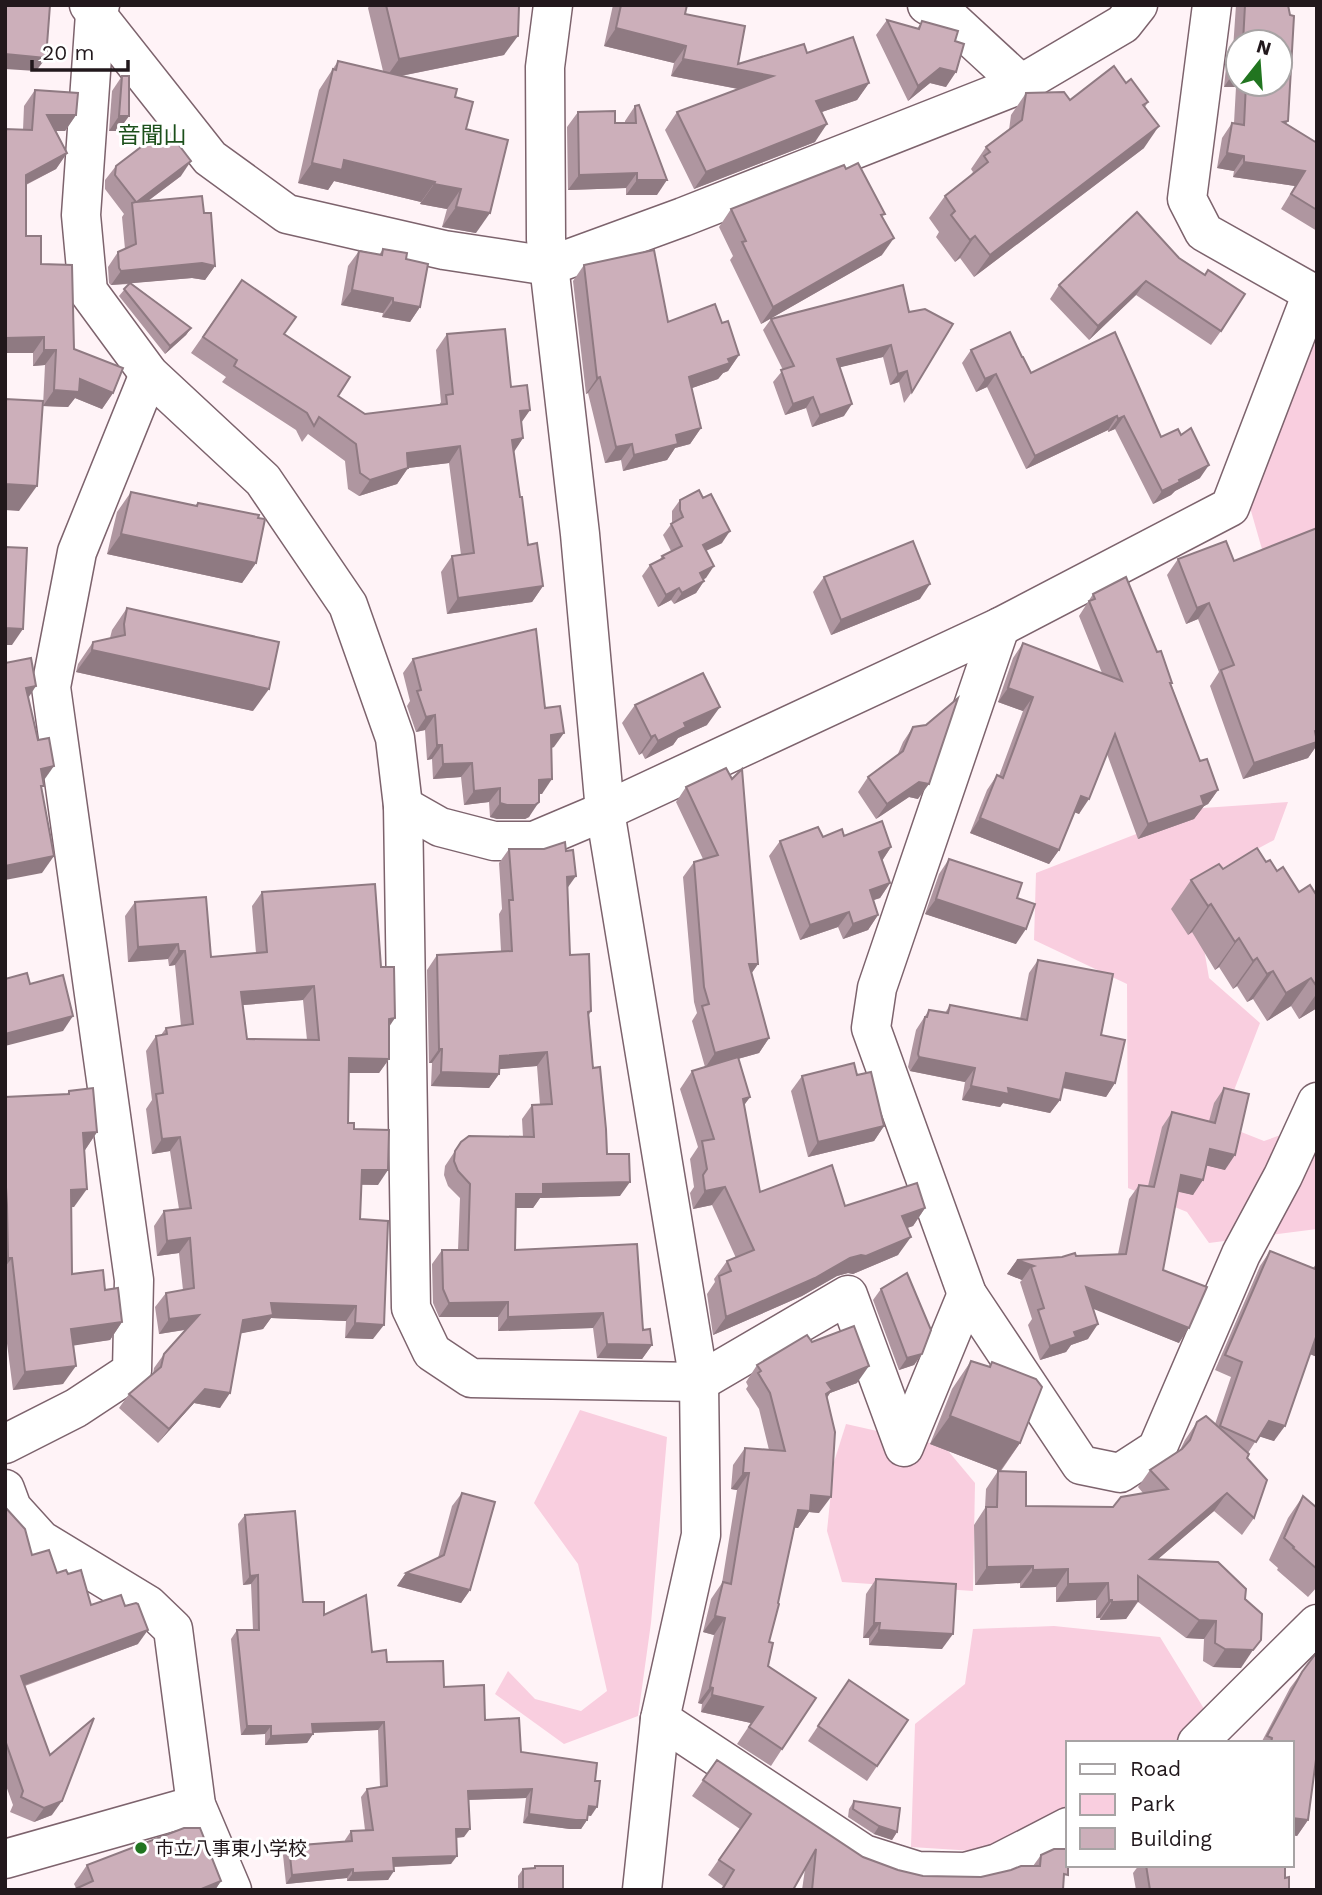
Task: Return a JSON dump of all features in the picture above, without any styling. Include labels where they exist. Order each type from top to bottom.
[{"type":"street","points":[[553,5],[545,67],[546,239],[579,534],[605,811],[699,1382],[701,1535],[660,1719],[642,1890]]},
{"type":"street","points":[[928,5],[944,13],[1021,84]]},
{"type":"street","points":[[95,8],[210,158],[287,214],[444,250],[550,267],[1021,84],[1123,24],[1138,5]]},
{"type":"street","points":[[404,806],[440,827],[494,841],[534,841],[605,811],[1000,627],[1230,507],[1314,292],[1204,232],[1186,199],[1212,5]]},
{"type":"street","points":[[95,8],[81,215],[88,291],[149,374],[263,480],[348,606],[395,738],[404,806],[411,1308],[432,1352],[471,1378],[699,1382],[848,1295],[904,1447],[967,1294]]},
{"type":"street","points":[[5,1444],[76,1408],[132,1371],[135,1280],[51,687],[77,552],[149,374]]},
{"type":"street","points":[[1000,627],[877,988],[871,1028],[967,1294],[1081,1465],[1120,1473],[1157,1449],[1241,1254],[1283,1176],[1317,1102]]},
{"type":"street","points":[[5,1489],[12,1508],[41,1541],[148,1605],[173,1629],[196,1805],[232,1890]]},
{"type":"street","points":[[1199,1741],[1317,1624]]},
{"type":"street","points":[[660,1719],[864,1854],[918,1871],[965,1872],[998,1863],[1066,1827]]},
{"type":"street","points":[[5,1859],[196,1805]]},
{"type":"green space","points":[[1307,337],[1317,347],[1317,578],[1266,563],[1234,452]]},
{"type":"green space","points":[[1288,802],[1274,840],[1193,884],[1209,978],[1260,1023],[1221,1124],[1264,1141],[1317,1122],[1317,1229],[1209,1243],[1187,1212],[1128,1188],[1127,984],[1034,940],[1036,873],[1203,808]]},
{"type":"green space","points":[[580,1410],[667,1437],[651,1623],[638,1716],[564,1744],[495,1694],[508,1671],[535,1699],[581,1711],[607,1691],[578,1564],[534,1503]]},
{"type":"green space","points":[[846,1424],[944,1446],[975,1483],[973,1591],[842,1582],[827,1531],[834,1462]]},
{"type":"green space","points":[[1054,1626],[1160,1637],[1206,1712],[1229,1741],[1066,1741],[1066,1857],[911,1847],[915,1724],[965,1684],[973,1629]]},
{"type":"building","points":[[5,5],[50,5],[46,58],[5,54]]},
{"type":"building","points":[[386,5],[518,5],[518,36],[399,59]]},
{"type":"building","points":[[621,5],[687,5],[685,14],[745,26],[738,64],[804,44],[807,53],[853,37],[869,83],[816,101],[827,124],[706,172],[677,112],[773,76],[683,59],[686,46],[616,28]]},
{"type":"building","points":[[1245,5],[1288,5],[1290,15],[1294,16],[1293,28],[1244,28]]},
{"type":"building","points":[[887,20],[919,29],[922,21],[958,31],[955,41],[964,44],[956,72],[940,68],[918,86]]},
{"type":"building","points":[[338,61],[457,89],[455,97],[473,102],[466,129],[508,140],[490,213],[456,207],[461,189],[344,160],[342,170],[312,163],[333,69],[336,70]]},
{"type":"building","points":[[1114,66],[1126,83],[1131,79],[1148,102],[1143,105],[1159,126],[990,255],[975,236],[970,240],[951,215],[955,211],[945,196],[988,162],[984,156],[990,152],[986,147],[1022,120],[1026,93],[1064,92],[1070,100]]},
{"type":"building","points":[[122,76],[129,76],[129,116],[119,116]]},
{"type":"building","points":[[35,90],[78,93],[76,115],[47,115],[67,153],[26,175],[26,236],[41,236],[41,264],[72,265],[74,349],[123,368],[113,393],[80,379],[79,392],[54,390],[56,350],[44,350],[44,337],[5,338],[5,129],[32,130]]},
{"type":"building","points":[[1245,98],[1289,98],[1288,121],[1283,122],[1317,143],[1317,210],[1291,194],[1305,171],[1244,162],[1244,156],[1227,153],[1232,123],[1244,125]]},
{"type":"building","points":[[639,105],[667,180],[637,180],[637,173],[579,175],[578,112],[615,111],[615,123],[636,123],[635,106]]},
{"type":"building","points":[[166,128],[191,161],[137,202],[202,196],[204,213],[211,213],[215,266],[202,263],[121,271],[118,252],[136,244],[132,203],[136,202],[115,175],[116,166]]},
{"type":"building","points":[[858,163],[885,214],[881,215],[894,238],[773,307],[742,242],[746,241],[731,209],[844,165],[846,169]]},
{"type":"building","points":[[1137,212],[1179,258],[1205,275],[1208,270],[1245,294],[1221,331],[1146,281],[1098,326],[1059,285]]},
{"type":"building","points":[[383,249],[407,253],[406,259],[428,264],[420,307],[393,302],[393,298],[352,290],[359,251],[382,255]]},
{"type":"building","points":[[654,250],[668,322],[715,304],[722,323],[728,321],[739,355],[728,359],[730,363],[689,377],[701,428],[676,435],[678,444],[634,455],[632,444],[616,447],[600,377],[597,378],[584,265]]},
{"type":"building","points":[[242,280],[296,317],[284,334],[350,377],[338,396],[365,414],[447,404],[446,395],[453,394],[447,334],[505,329],[511,387],[527,385],[530,410],[520,411],[523,438],[512,440],[528,545],[537,543],[543,586],[458,598],[452,556],[474,553],[460,446],[407,453],[408,468],[370,480],[360,473],[356,444],[319,417],[314,426],[307,413],[234,366],[237,360],[203,337]]},
{"type":"building","points":[[130,283],[191,328],[170,346],[124,289]]},
{"type":"building","points":[[903,285],[909,312],[925,309],[953,324],[912,392],[907,371],[898,374],[891,345],[837,359],[852,404],[820,415],[813,397],[793,404],[781,370],[794,366],[771,319]]},
{"type":"building","points":[[1010,332],[1031,373],[1115,332],[1161,437],[1178,429],[1181,435],[1191,428],[1209,465],[1162,491],[1124,416],[1118,419],[1117,416],[1035,456],[996,374],[985,379],[971,350]]},
{"type":"building","points":[[5,399],[43,401],[37,486],[5,484]]},
{"type":"building","points":[[699,490],[703,498],[711,494],[730,531],[703,545],[714,566],[700,573],[704,581],[682,593],[679,588],[666,595],[650,565],[682,546],[671,524],[683,517],[680,500]]},
{"type":"building","points":[[131,492],[197,506],[198,503],[259,515],[258,518],[265,519],[256,563],[121,534]]},
{"type":"building","points":[[1317,528],[1317,742],[1254,763],[1221,670],[1234,665],[1209,603],[1197,608],[1178,559],[1226,541],[1234,561]]},
{"type":"building","points":[[913,541],[930,584],[841,620],[824,577]]},
{"type":"building","points":[[5,547],[27,548],[23,629],[5,628]]},
{"type":"building","points":[[1126,577],[1157,652],[1161,651],[1170,683],[1200,761],[1207,759],[1218,790],[1201,796],[1204,805],[1148,824],[1115,734],[1089,799],[1081,796],[1059,850],[980,818],[997,775],[1003,778],[1033,697],[1008,688],[1023,643],[1122,681],[1089,601],[1095,599],[1093,594]]},
{"type":"building","points":[[127,608],[279,642],[269,689],[92,650],[93,642],[125,635]]},
{"type":"building","points":[[536,629],[545,708],[560,706],[564,733],[551,735],[552,779],[539,780],[539,802],[535,805],[507,805],[500,803],[500,788],[474,791],[472,763],[443,764],[442,745],[437,745],[435,715],[426,717],[417,691],[421,690],[413,659]]},
{"type":"building","points":[[31,658],[36,686],[26,688],[38,740],[49,738],[54,766],[41,769],[44,786],[41,786],[54,856],[5,866],[5,663]]},
{"type":"building","points":[[703,673],[720,707],[684,723],[686,727],[658,741],[655,735],[651,737],[635,705]]},
{"type":"building","points":[[958,698],[929,784],[919,782],[887,804],[868,777],[903,751],[913,727],[926,725]]},
{"type":"building","points":[[726,768],[732,779],[742,769],[758,964],[749,964],[769,1038],[715,1053],[702,1006],[709,1004],[704,987],[694,862],[718,855],[686,787]]},
{"type":"building","points":[[882,821],[891,847],[879,852],[890,883],[870,890],[878,915],[853,924],[849,912],[810,925],[780,841],[818,827],[823,837],[842,829],[844,836]]},
{"type":"building","points":[[565,842],[566,851],[573,850],[576,876],[567,877],[570,955],[589,954],[591,1011],[588,1012],[593,1068],[600,1067],[607,1154],[629,1154],[630,1182],[543,1184],[543,1194],[516,1194],[515,1250],[637,1244],[643,1330],[650,1329],[652,1345],[607,1344],[603,1313],[508,1317],[508,1302],[449,1303],[443,1289],[442,1250],[468,1250],[470,1184],[458,1171],[454,1161],[455,1151],[469,1136],[534,1137],[532,1105],[552,1104],[547,1052],[500,1056],[499,1074],[441,1072],[437,955],[512,951],[509,900],[513,900],[509,849],[544,849]]},
{"type":"building","points":[[1257,848],[1266,862],[1270,860],[1277,871],[1283,867],[1299,892],[1310,885],[1317,896],[1317,987],[1311,978],[1286,993],[1273,971],[1267,974],[1257,958],[1253,961],[1239,938],[1235,942],[1211,904],[1208,906],[1191,880],[1219,864],[1223,869]]},
{"type":"building","points":[[949,859],[1022,883],[1017,898],[1035,904],[1026,929],[936,899]]},
{"type":"building","points":[[375,884],[381,967],[394,967],[395,1018],[389,1019],[389,1059],[349,1058],[348,1123],[354,1123],[354,1129],[389,1130],[388,1170],[362,1170],[360,1219],[388,1221],[384,1325],[355,1323],[356,1306],[271,1303],[273,1315],[243,1320],[230,1393],[205,1389],[169,1429],[129,1394],[161,1367],[164,1354],[199,1315],[169,1319],[166,1293],[194,1288],[190,1238],[167,1241],[164,1211],[191,1208],[180,1137],[162,1139],[156,1094],[163,1093],[156,1036],[167,1034],[166,1028],[193,1024],[185,951],[179,951],[178,944],[138,947],[135,902],[206,897],[211,957],[267,952],[262,892]],"holes":[[[314,986],[319,1040],[247,1039],[241,992]]]},
{"type":"building","points":[[1038,960],[1113,974],[1101,1035],[1125,1040],[1115,1083],[1066,1073],[1060,1100],[1008,1088],[1009,1094],[971,1086],[975,1068],[919,1057],[925,1017],[929,1010],[948,1013],[950,1005],[1027,1020]]},
{"type":"building","points":[[27,973],[30,984],[63,975],[73,1016],[5,1034],[5,979]]},
{"type":"building","points":[[738,1057],[750,1097],[743,1099],[760,1192],[832,1165],[845,1206],[917,1183],[925,1208],[902,1216],[911,1237],[866,1256],[850,1258],[815,1278],[726,1317],[719,1276],[731,1271],[727,1261],[754,1250],[725,1187],[705,1191],[703,1175],[707,1169],[702,1141],[714,1139],[692,1071]]},
{"type":"building","points":[[854,1063],[857,1075],[871,1072],[884,1126],[818,1142],[802,1076]]},
{"type":"building","points":[[93,1088],[97,1132],[83,1133],[87,1189],[71,1190],[72,1274],[103,1270],[105,1290],[118,1288],[122,1322],[71,1329],[76,1366],[25,1372],[12,1258],[8,1258],[5,1097],[69,1094],[69,1091]]},
{"type":"building","points":[[1224,1088],[1249,1094],[1235,1155],[1210,1149],[1203,1180],[1181,1175],[1163,1270],[1207,1287],[1189,1328],[1086,1287],[1098,1324],[1074,1332],[1076,1337],[1050,1346],[1038,1310],[1044,1308],[1031,1267],[1034,1266],[1017,1260],[1062,1257],[1075,1253],[1076,1256],[1126,1254],[1139,1185],[1154,1187],[1172,1112],[1215,1123]]},
{"type":"building","points":[[1270,1251],[1315,1269],[1317,1265],[1317,1337],[1285,1426],[1269,1421],[1256,1442],[1220,1426],[1242,1362],[1225,1355]]},
{"type":"building","points":[[907,1273],[931,1330],[922,1354],[907,1358],[881,1289]]},
{"type":"building","points":[[854,1326],[869,1366],[827,1383],[832,1390],[826,1394],[835,1432],[831,1497],[811,1495],[810,1511],[798,1510],[769,1642],[773,1643],[768,1666],[816,1698],[782,1749],[749,1727],[763,1707],[712,1695],[713,1688],[710,1687],[725,1618],[715,1616],[723,1582],[731,1584],[749,1473],[743,1473],[745,1448],[785,1451],[770,1393],[758,1373],[761,1371],[757,1365],[807,1335],[812,1342]]},
{"type":"building","points":[[971,1361],[990,1367],[992,1362],[1036,1379],[1042,1387],[1020,1443],[950,1416]]},
{"type":"building","points":[[1206,1416],[1249,1454],[1247,1458],[1267,1480],[1254,1518],[1227,1493],[1150,1559],[1218,1562],[1246,1589],[1245,1599],[1262,1614],[1261,1640],[1253,1650],[1225,1649],[1215,1643],[1216,1621],[1199,1620],[1138,1576],[1138,1601],[1112,1602],[1109,1600],[1108,1583],[1068,1584],[1068,1569],[1033,1570],[1033,1566],[987,1567],[986,1507],[997,1507],[998,1471],[1026,1472],[1026,1506],[1113,1507],[1121,1497],[1168,1489],[1150,1470],[1182,1449],[1190,1440],[1197,1422]]},
{"type":"building","points":[[462,1493],[495,1502],[470,1590],[406,1573],[444,1555]]},
{"type":"building","points":[[1303,1496],[1317,1508],[1317,1569],[1284,1538]]},
{"type":"building","points":[[5,1507],[25,1529],[32,1555],[49,1550],[57,1573],[66,1570],[68,1574],[81,1570],[91,1605],[121,1595],[125,1606],[138,1604],[148,1630],[21,1676],[50,1755],[94,1718],[62,1801],[44,1808],[21,1797],[23,1791],[5,1740]]},
{"type":"building","points":[[295,1511],[303,1602],[324,1602],[324,1615],[366,1595],[372,1652],[386,1650],[387,1662],[443,1661],[444,1687],[484,1685],[485,1720],[519,1718],[521,1752],[597,1763],[595,1781],[600,1781],[597,1807],[589,1806],[587,1820],[529,1814],[532,1789],[468,1791],[470,1829],[456,1829],[457,1856],[393,1858],[394,1871],[353,1873],[353,1869],[292,1875],[289,1846],[352,1841],[351,1831],[373,1830],[367,1789],[387,1786],[384,1722],[312,1724],[313,1734],[271,1736],[271,1726],[247,1726],[237,1630],[259,1630],[258,1575],[250,1576],[245,1515]]},
{"type":"building","points":[[876,1579],[956,1584],[953,1634],[879,1630],[880,1623],[874,1623]]},
{"type":"building","points":[[1317,1652],[1317,1752],[1308,1820],[1294,1818],[1294,1741],[1271,1741],[1272,1738],[1267,1736],[1302,1672]]},
{"type":"building","points":[[849,1680],[908,1720],[877,1766],[818,1726]]},
{"type":"building","points":[[717,1760],[863,1857],[898,1870],[923,1876],[981,1877],[1021,1866],[1040,1866],[1041,1855],[1054,1849],[1066,1849],[1068,1875],[1064,1874],[1063,1890],[812,1890],[816,1849],[793,1890],[722,1890],[734,1870],[719,1860],[751,1814],[703,1780]]},
{"type":"building","points":[[854,1801],[900,1808],[897,1832],[879,1826],[853,1809]]},
{"type":"building","name":"市立八事東小学校","points":[[184,1828],[200,1828],[221,1881],[199,1890],[73,1890],[93,1881],[87,1865]]},
{"type":"building","points":[[563,1866],[563,1890],[523,1890],[523,1869]]},
{"type":"building","points":[[1146,1867],[1285,1867],[1285,1878],[1289,1877],[1289,1890],[1150,1890]]},
{"type":"place","name":"市立八事東小学校","points":[[141,1848]]},
{"type":"district","name":"音聞山","points":[[152,135]]}]
